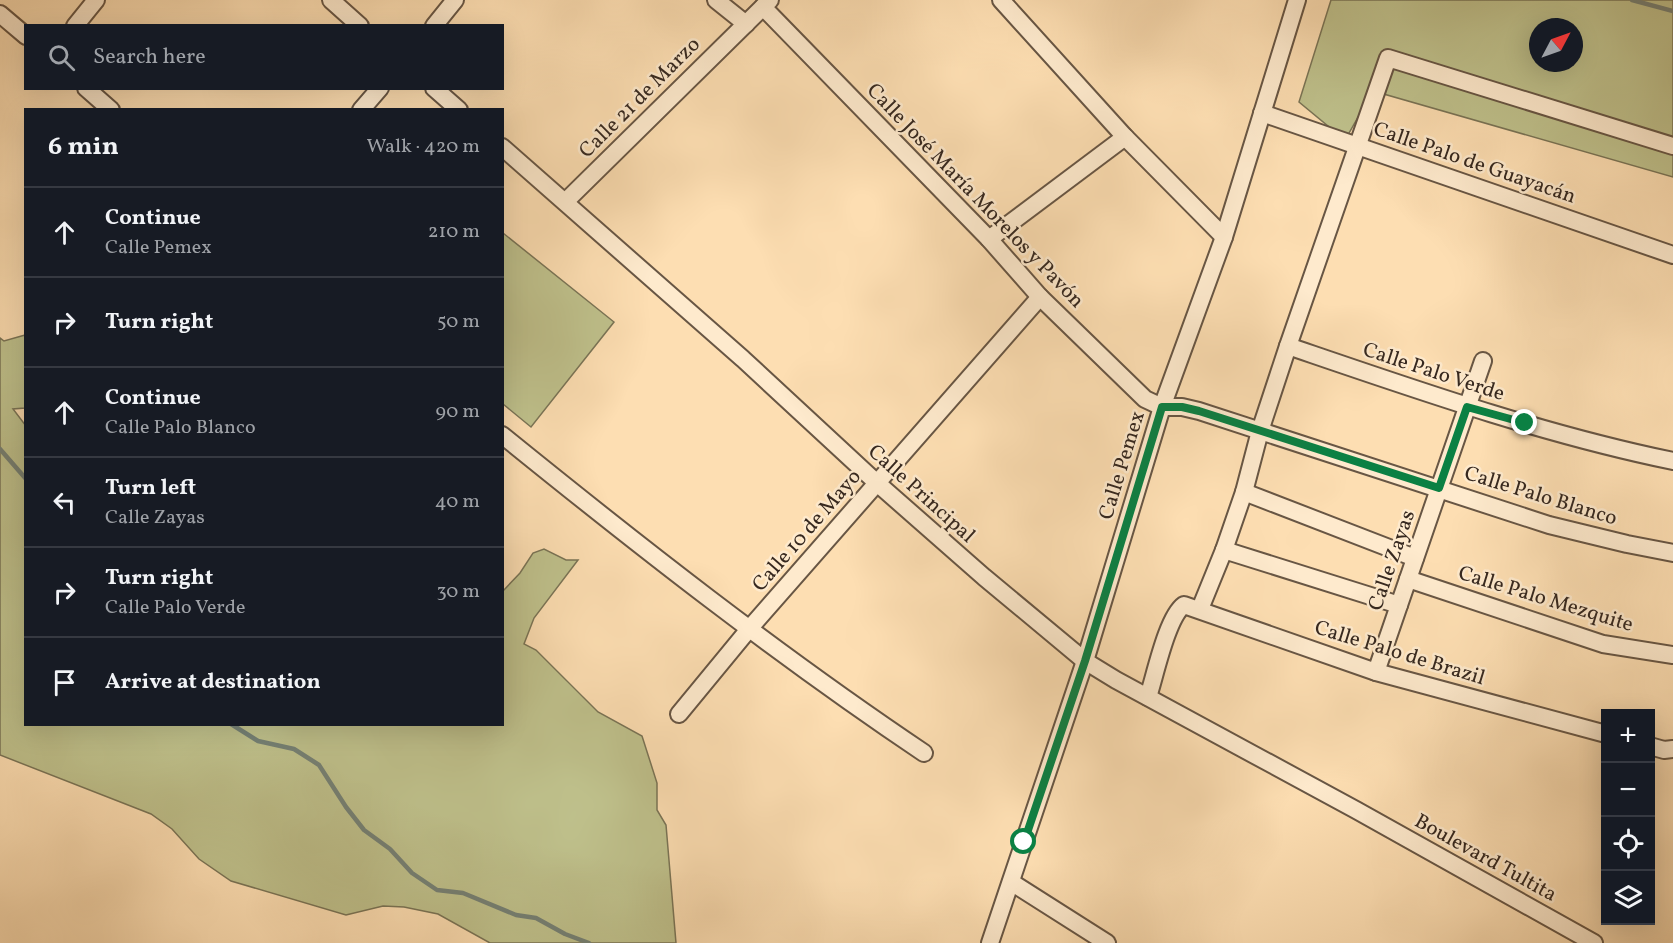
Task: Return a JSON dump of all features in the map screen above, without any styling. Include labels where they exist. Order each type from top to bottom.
[{"type":"street","points":[[77,24],[96,0]]},
{"type":"street","points":[[331,0],[358,24]]},
{"type":"street","points":[[436,24],[455,0]]},
{"type":"street","points":[[716,0],[746,24]]},
{"type":"street","points":[[1001,0],[1125,137],[1224,237]]},
{"type":"street","name":"Calle Pemex","points":[[990,943],[1085,661],[1162,407],[1224,237],[1297,0]]},
{"type":"street","name":"Calle 21 de Marzo","points":[[566,201],[767,3]]},
{"type":"street","name":"Calle José María Morelos y Pavón","points":[[767,3],[989,239],[1040,297],[1145,399],[1162,407]]},
{"type":"street","points":[[0,14],[24,34]]},
{"type":"street","points":[[1148,697],[1171,623],[1178,609],[1192,607],[1224,550],[1288,346],[1388,58],[1673,146]]},
{"type":"street","points":[[88,90],[109,108]]},
{"type":"street","points":[[363,108],[378,90]]},
{"type":"street","points":[[436,90],[457,108]]},
{"type":"street","name":"Calle Palo de Guayacán","points":[[1262,113],[1673,255]]},
{"type":"street","points":[[989,239],[1125,137]]},
{"type":"street","name":"Calle Principal","points":[[504,149],[743,359],[877,483],[984,577],[1085,661],[1356,810]]},
{"type":"street","name":"Calle 10 de Mayo","points":[[679,714],[749,629],[1040,297]]},
{"type":"street","name":"Calle Palo Verde","points":[[1288,346],[1467,407],[1641,455],[1673,461]]},
{"type":"street","name":"Calle Zayas","points":[[1376,672],[1483,361]]},
{"type":"street","name":"Calle Palo Blanco","points":[[1162,407],[1191,409],[1549,525],[1673,553]]},
{"type":"street","points":[[504,437],[749,629],[837,695],[924,753]]},
{"type":"street","points":[[1244,492],[1415,558]]},
{"type":"street","points":[[1224,550],[1399,605]]},
{"type":"street","name":"Calle Palo Mezquite","points":[[1408,579],[1603,644],[1673,655]]},
{"type":"street","name":"Calle Palo de Brazil","points":[[1192,607],[1376,672],[1601,733]]},
{"type":"street","points":[[1655,747],[1673,749]]},
{"type":"street","name":"Boulevard Tultita","points":[[1356,810],[1594,943]]},
{"type":"street","points":[[1011,882],[1107,943]]},
{"type":"green space","points":[[1331,0],[1673,0],[1673,177],[1373,91],[1345,140],[1299,102]]},
{"type":"green space","points":[[504,234],[614,322],[531,427],[504,405]]},
{"type":"green space","points":[[24,335],[24,408],[13,409],[24,423],[24,726],[504,726],[504,590],[520,573],[533,553],[544,549],[566,560],[578,560],[534,618],[524,644],[536,650],[598,712],[642,736],[657,783],[657,810],[666,825],[676,943],[490,943],[438,914],[404,907],[383,906],[346,915],[231,881],[199,859],[172,829],[151,814],[0,755],[0,338],[4,341]]},
{"type":"waterway","points":[[1632,0],[1673,11]]},
{"type":"waterway","points":[[0,449],[24,477]]},
{"type":"waterway","points":[[234,726],[258,741],[294,749],[319,765],[364,830],[390,849],[412,873],[437,890],[463,893],[516,915],[536,918],[565,934],[589,943]]},
{"type":"route","points":[[1024,842],[1085,661],[1162,407],[1182,407],[1199,411],[1439,488],[1467,407],[1525,423]]}]
